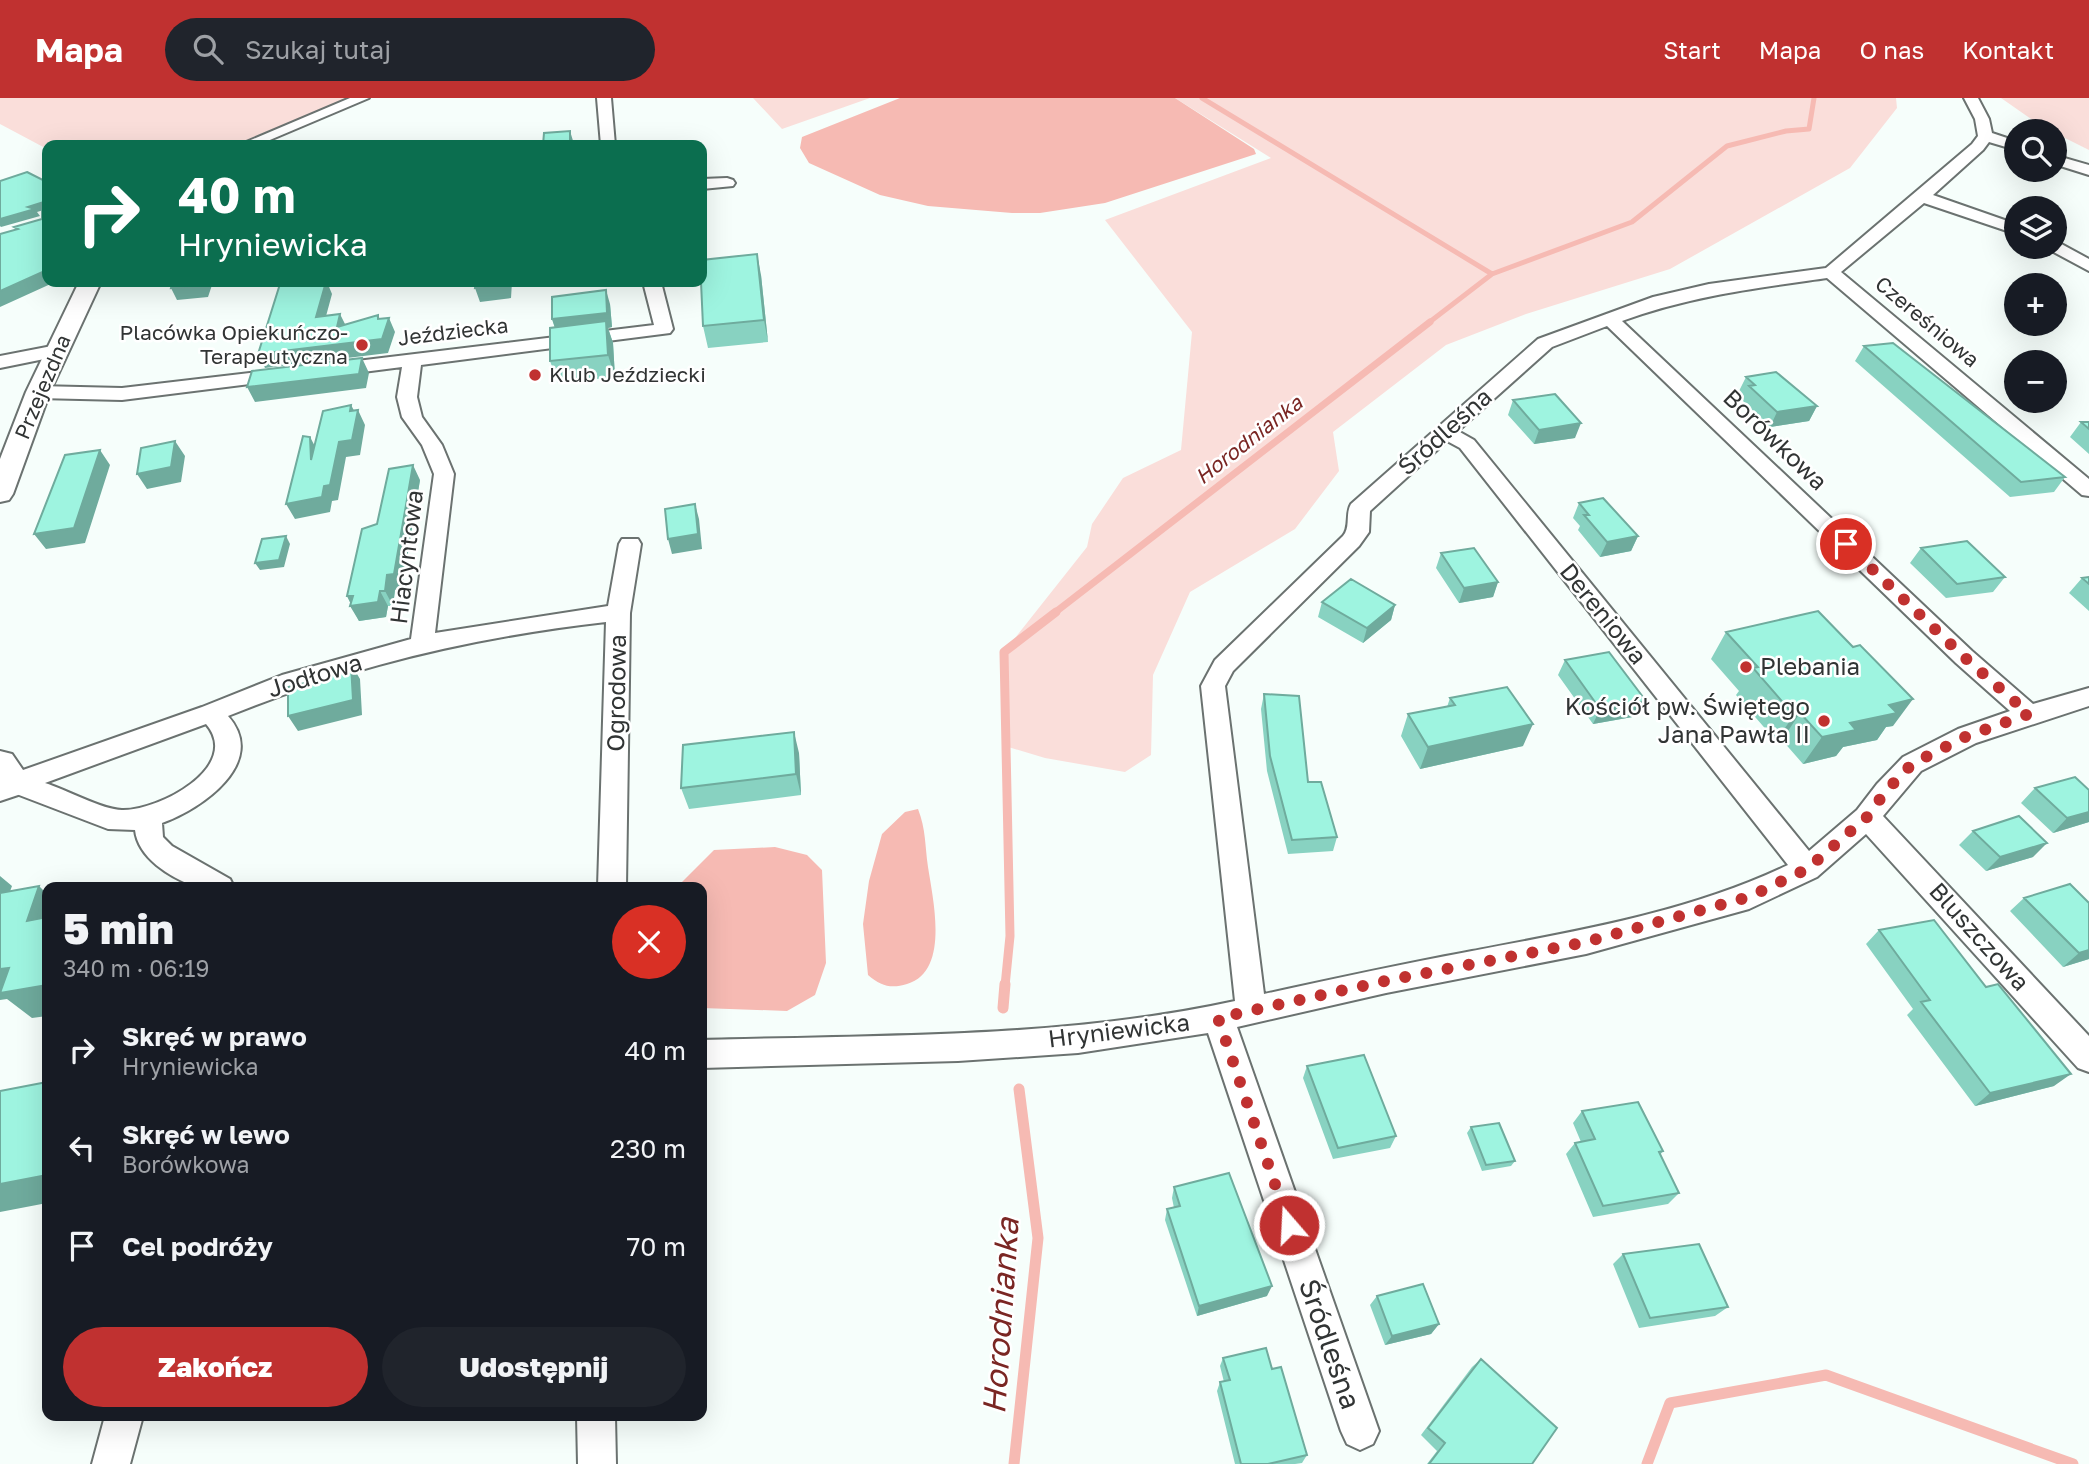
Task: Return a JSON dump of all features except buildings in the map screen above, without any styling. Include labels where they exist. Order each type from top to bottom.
[{"type":"street","points":[[258,140],[362,98]]},
{"type":"street","points":[[604,98],[608,140]]},
{"type":"street","points":[[1831,272],[1978,147],[1985,136],[1982,119],[1971,98]]},
{"type":"street","points":[[1985,136],[2004,142]]},
{"type":"street","points":[[2067,163],[2089,170]]},
{"type":"street","points":[[707,184],[727,183]]},
{"type":"street","points":[[1922,197],[2004,225]]},
{"type":"street","points":[[2067,253],[2089,267]]},
{"type":"street","name":"Śródleśna","points":[[1251,1010],[1213,687],[1224,667],[1359,532],[1359,509],[1545,343],[1659,301],[1709,289],[1831,272]]},
{"type":"street","name":"Czereśniowa","points":[[1831,272],[2089,490]]},
{"type":"street","name":"Przejezdna","points":[[0,494],[38,392],[88,287]]},
{"type":"street","name":"Jeździecka","points":[[38,392],[122,394],[664,329],[653,287]]},
{"type":"street","name":"Borówkowa","points":[[1609,318],[1964,657],[2029,714]]},
{"type":"street","points":[[0,362],[57,351]]},
{"type":"street","name":"Hiacyntowa","points":[[412,360],[407,397],[412,417],[432,445],[444,474],[422,644]]},
{"type":"street","name":"Dereniowa","points":[[1445,432],[1467,444],[1807,869]]},
{"type":"street","points":[[618,613],[630,544]]},
{"type":"street","name":"Ogrodowa","points":[[422,644],[565,619],[618,613],[612,882]]},
{"type":"street","name":"Jodłowa","points":[[5,778],[211,713],[290,681],[422,644]]},
{"type":"street","name":"Hryniewicka","points":[[707,1054],[958,1047],[1078,1039],[1218,1018],[1385,981],[1586,942],[1749,897],[1807,869],[1867,817],[1886,791],[1912,764],[1967,736],[2089,697]]},
{"type":"street","name":"Jodłowa","points":[[5,778],[69,801],[93,814],[121,821],[148,818],[180,806],[208,787],[223,764],[230,743],[218,718],[211,713]]},
{"type":"street","name":"Bluszczowa","points":[[1867,817],[2089,1058]]},
{"type":"street","points":[[148,818],[150,841],[162,855],[211,882]]},
{"type":"street","name":"Śródleśna","points":[[1218,1018],[1360,1431]]},
{"type":"street","points":[[111,1464],[123,1421]]},
{"type":"street","points":[[596,1421],[597,1464]]},
{"type":"shaded area","points":[[0,98],[349,98],[246,140],[42,140],[42,146],[0,124]]},
{"type":"shaded area","points":[[753,98],[870,98],[782,129]]},
{"type":"shaded area","points":[[900,98],[1175,98],[1254,149],[1256,154],[1105,203],[1040,213],[928,206],[880,195],[809,163],[800,148],[802,137]]},
{"type":"shaded area","points":[[1175,98],[1896,98],[1897,108],[1850,168],[1670,269],[1526,314],[1446,345],[1333,432],[1339,471],[1295,529],[1190,592],[1153,675],[1151,755],[1125,772],[1045,758],[1005,746],[1004,652],[1087,547],[1092,524],[1123,478],[1181,450],[1192,332],[1105,220],[1271,158]]},
{"type":"shaded area","points":[[2001,98],[2089,98],[2089,150],[2067,139],[2067,119],[2031,119]]},
{"type":"shaded area","points":[[918,809],[924,831],[935,915],[934,950],[929,965],[920,977],[901,986],[886,986],[868,975],[863,924],[869,881],[882,834],[905,812]]},
{"type":"shaded area","points":[[775,847],[807,855],[822,870],[826,963],[815,995],[787,1011],[707,1008],[707,882],[682,882],[714,850]]},
{"type":"waterway","points":[[1202,98],[1492,274]]},
{"type":"waterway","name":"Horodnianka","points":[[1492,274],[1632,222],[1727,146],[1786,131],[1809,129],[1814,98]]},
{"type":"waterway","name":"Horodnianka","points":[[1427,324],[1492,274]]},
{"type":"waterway","name":"Horodnianka","points":[[1053,614],[1430,322]]},
{"type":"waterway","name":"Horodnianka","points":[[1005,986],[1010,936],[1004,652],[1056,612]]},
{"type":"waterway","name":"Horodnianka","points":[[1003,1008],[1005,984]]},
{"type":"waterway","name":"Horodnianka","points":[[1014,1464],[1038,1238],[1019,1089]]},
{"type":"waterway","points":[[1647,1464],[1670,1403],[1826,1375],[2073,1464]]},
{"type":"place","name":"Placówka Opiekuńczo- Terapeutyczna","points":[[362,345]]},
{"type":"place","name":"Klub Jeździecki","points":[[535,375]]},
{"type":"place","name":"Plebania","points":[[1746,667]]},
{"type":"place","name":"Kościół pw. Świętego Jana Pawła II","points":[[1824,721]]},
{"type":"route","points":[[1289,1225],[1218,1018],[1385,981],[1586,942],[1749,897],[1807,869],[1867,817],[1886,791],[1912,764],[1967,736],[2029,714],[1964,657],[1846,544]]}]
